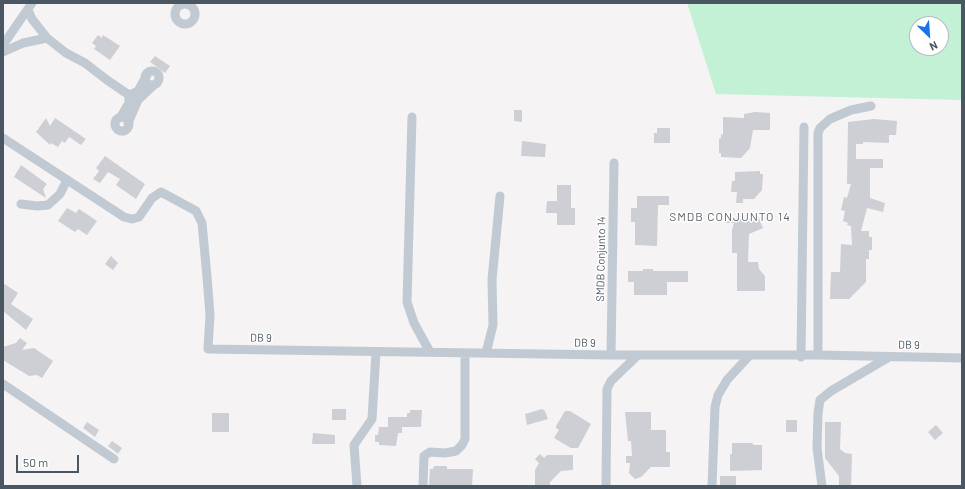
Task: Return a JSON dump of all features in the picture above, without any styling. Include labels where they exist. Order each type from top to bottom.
[{"type":"street","points":[[30,6],[36,25],[47,38],[66,54],[85,63],[106,80],[129,95]]},
{"type":"street","points":[[3,45],[30,6]]},
{"type":"street","points":[[3,52],[23,43],[47,38]]},
{"type":"street","points":[[146,75],[147,82],[151,85],[156,84],[138,100],[128,123],[124,118],[120,118],[129,103],[129,95],[138,90],[146,75]]},
{"type":"street","points":[[818,356],[818,133],[820,128],[830,119],[851,110],[871,106]]},
{"type":"street","points":[[412,117],[407,302],[414,323],[430,352]]},
{"type":"street","points":[[801,356],[804,127]]},
{"type":"street","points":[[3,138],[67,180],[60,194],[48,205],[37,206],[21,204]]},
{"type":"street","name":"SMDB Conjunto 14","points":[[611,356],[614,163]]},
{"type":"street","name":"DB 9","points":[[67,180],[128,218],[138,217],[152,198],[161,192],[196,212],[202,223],[207,276],[210,315],[208,349],[611,356],[962,358]]},
{"type":"street","points":[[486,353],[493,325],[492,274],[500,196]]},
{"type":"street","points":[[357,486],[354,445],[372,418],[376,352]]},
{"type":"street","points":[[422,486],[424,456],[430,452],[444,453],[456,451],[465,439],[465,353]]},
{"type":"street","points":[[606,486],[607,389],[611,381],[638,355]]},
{"type":"street","points":[[712,486],[715,406],[718,395],[727,380],[749,356]]},
{"type":"street","points":[[822,486],[817,448],[820,400],[831,390],[889,357]]},
{"type":"street","points":[[3,384],[114,459]]},
{"type":"green space","points":[[687,3],[962,3],[962,100],[716,94]]},
{"type":"building","points":[[98,35],[102,38],[103,35],[120,46],[110,60],[94,49],[96,46],[92,43]]},
{"type":"building","points":[[155,56],[170,66],[165,73],[150,62]]},
{"type":"building","points":[[514,110],[522,110],[522,122],[514,121]]},
{"type":"building","points":[[755,112],[770,113],[770,130],[753,130],[750,148],[741,158],[721,157],[721,153],[719,153],[719,139],[721,138],[721,134],[723,135],[723,117],[744,118],[744,114]]},
{"type":"building","points":[[46,118],[50,126],[55,118],[86,139],[81,145],[69,137],[65,143],[62,141],[58,147],[51,143],[50,145],[36,132]]},
{"type":"building","points":[[874,119],[897,121],[896,135],[889,135],[889,143],[863,142],[863,144],[856,144],[856,159],[883,159],[883,168],[870,168],[870,198],[885,203],[883,212],[867,208],[861,231],[869,231],[869,237],[872,237],[872,250],[869,250],[869,259],[866,259],[866,282],[849,299],[830,299],[831,272],[840,272],[841,244],[852,245],[851,226],[847,225],[848,223],[843,221],[845,211],[841,210],[844,197],[847,198],[851,184],[847,184],[848,122]]},
{"type":"building","points":[[657,128],[670,128],[670,143],[654,143],[654,133],[657,133]]},
{"type":"building","points":[[522,141],[546,144],[545,157],[521,156]]},
{"type":"building","points":[[105,156],[145,184],[136,199],[116,185],[120,179],[108,172],[100,183],[93,179],[99,171],[96,168]]},
{"type":"building","points":[[21,165],[47,184],[43,189],[46,198],[14,177]]},
{"type":"building","points":[[760,171],[760,174],[763,174],[762,190],[754,199],[743,199],[743,203],[736,203],[737,192],[731,192],[732,181],[735,181],[735,172]]},
{"type":"building","points":[[557,185],[571,185],[571,208],[575,208],[575,225],[557,225],[557,213],[546,213],[547,201],[557,201]]},
{"type":"building","points":[[637,196],[669,196],[669,205],[658,205],[657,246],[635,245],[635,222],[631,222],[631,208],[637,208]]},
{"type":"building","points":[[67,208],[76,213],[79,209],[97,221],[87,235],[78,229],[75,232],[58,221]]},
{"type":"building","points":[[743,214],[746,220],[757,214],[763,228],[749,234],[748,262],[758,262],[759,269],[765,276],[765,291],[737,291],[737,253],[732,253],[732,230],[734,223],[724,223]]},
{"type":"building","points":[[111,256],[118,263],[113,270],[105,264]]},
{"type":"building","points":[[643,269],[653,269],[653,271],[688,271],[688,282],[667,282],[667,295],[634,295],[634,282],[628,282],[628,271],[643,271]]},
{"type":"building","points":[[3,283],[18,293],[11,304],[33,319],[26,330],[3,311]]},
{"type":"building","points":[[20,338],[27,343],[22,350],[34,348],[53,361],[42,378],[37,375],[29,376],[3,360],[3,347],[16,343]]},
{"type":"building","points":[[332,409],[346,409],[346,420],[332,420]]},
{"type":"building","points":[[542,409],[545,411],[548,419],[527,425],[525,414]]},
{"type":"building","points":[[410,410],[422,410],[421,427],[402,427],[402,433],[398,433],[396,446],[379,445],[379,442],[375,442],[375,435],[378,435],[379,427],[388,427],[388,417],[407,417],[407,413],[410,413]]},
{"type":"building","points":[[565,411],[570,411],[591,424],[578,448],[571,448],[554,438],[559,430],[556,426]]},
{"type":"building","points":[[625,412],[651,412],[651,430],[666,430],[666,452],[670,452],[670,467],[651,467],[641,477],[635,479],[629,473],[630,463],[626,463],[626,456],[632,456],[631,441],[628,441]]},
{"type":"building","points":[[212,413],[229,413],[229,432],[212,432]]},
{"type":"building","points":[[786,420],[797,420],[797,432],[786,432]]},
{"type":"building","points":[[87,422],[99,430],[95,437],[83,428]]},
{"type":"building","points":[[825,422],[841,422],[840,449],[845,453],[852,454],[851,486],[839,486],[839,476],[825,458]]},
{"type":"building","points":[[936,425],[943,433],[935,440],[928,432]]},
{"type":"building","points":[[313,433],[335,435],[335,444],[312,444]]},
{"type":"building","points":[[112,441],[122,448],[118,454],[108,446]]},
{"type":"building","points":[[732,443],[752,443],[754,445],[762,445],[762,470],[730,471],[730,454],[732,454]]},
{"type":"building","points":[[540,454],[544,458],[547,455],[573,455],[573,470],[561,471],[550,482],[550,486],[535,486],[535,470],[539,463],[535,459]]},
{"type":"building","points":[[434,466],[447,466],[447,469],[473,469],[472,486],[429,486],[430,469],[433,469]]},
{"type":"building","points":[[720,476],[736,476],[736,486],[720,486]]},
{"type":"district","name":"SMDB CONJUNTO 14","points":[[730,217]]}]
